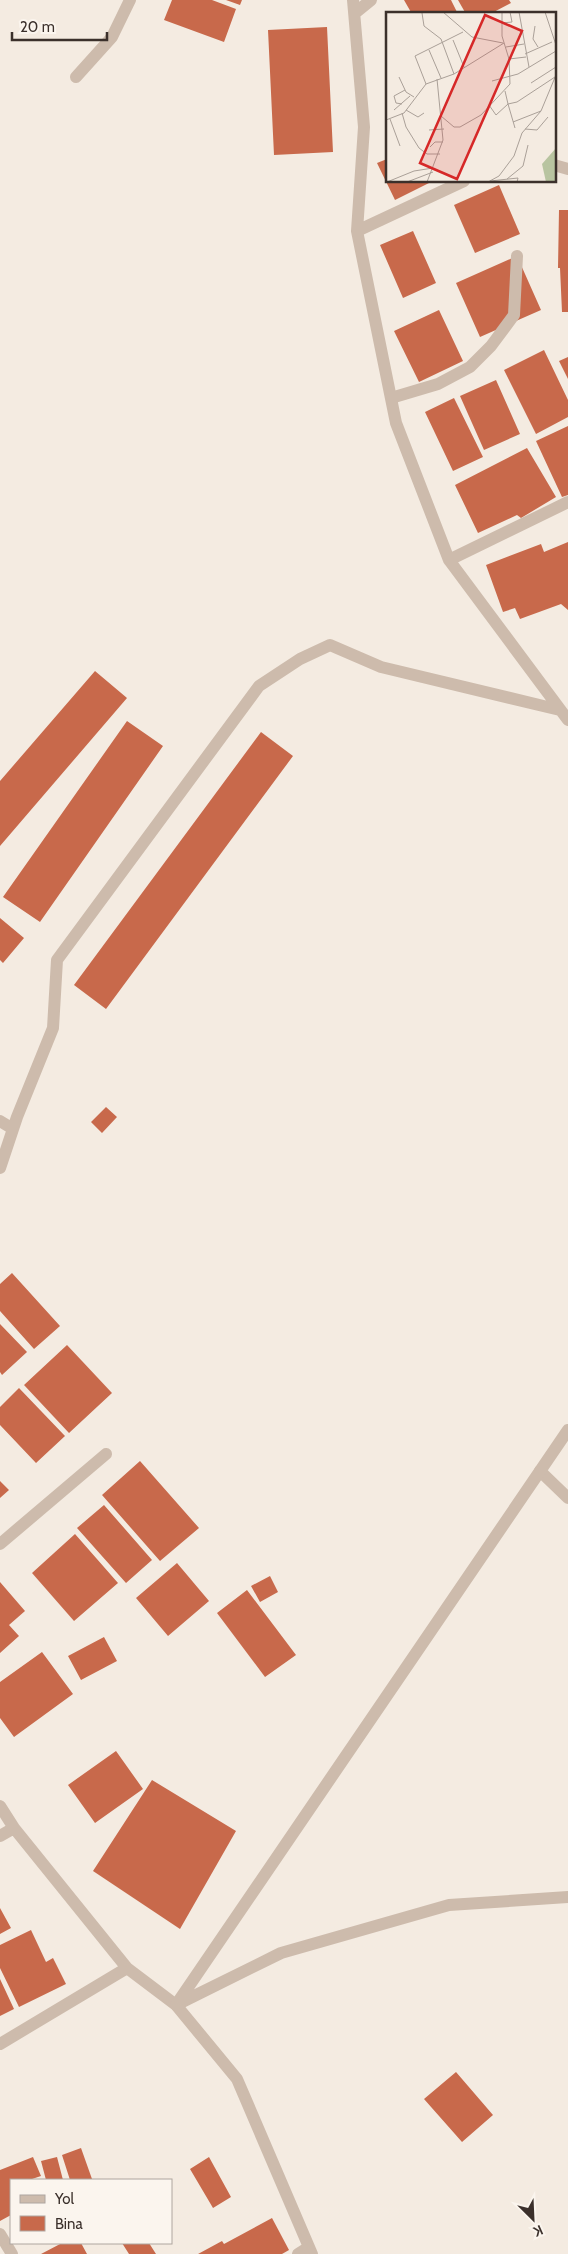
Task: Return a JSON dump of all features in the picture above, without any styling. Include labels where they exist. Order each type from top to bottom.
[{"type":"street","points":[[76,77],[112,37],[130,0]]},
{"type":"street","points":[[353,0],[364,127],[356,231],[396,423],[449,560],[568,720]]},
{"type":"street","points":[[355,13],[371,0]]},
{"type":"street","points":[[356,231],[462,182]]},
{"type":"street","points":[[391,398],[446,380],[470,367],[491,346],[514,315],[517,256]]},
{"type":"street","points":[[449,560],[568,502]]},
{"type":"street","points":[[0,1168],[13,1129],[53,1028],[57,960],[260,686],[300,659],[330,645],[381,667],[560,710]]},
{"type":"street","points":[[0,1121],[13,1129]]},
{"type":"street","points":[[176,2005],[568,1430]]},
{"type":"street","points":[[0,1544],[106,1454]]},
{"type":"street","points":[[540,1471],[568,1498]]},
{"type":"street","points":[[0,1806],[14,1828],[127,1968],[176,2005],[237,2079],[311,2251],[298,2254]]},
{"type":"street","points":[[0,1836],[14,1828]]},
{"type":"street","points":[[176,2005],[281,1953],[449,1905],[568,1897]]},
{"type":"street","points":[[0,2044],[127,1968]]},
{"type":"street","points":[[0,2234],[12,2254]]},
{"type":"building","points":[[172,0],[212,0],[236,9],[224,42],[164,20]]},
{"type":"building","points":[[226,0],[242,0],[240,5]]},
{"type":"building","points":[[404,0],[451,0],[457,12],[411,12]]},
{"type":"building","points":[[458,0],[509,0],[511,3],[494,12],[465,12]]},
{"type":"building","points":[[327,27],[333,152],[274,155],[268,30]]},
{"type":"building","points":[[386,159],[386,182],[377,163]]},
{"type":"building","points":[[386,182],[431,182],[395,200]]},
{"type":"building","points":[[499,185],[520,234],[475,253],[454,205]]},
{"type":"building","points":[[559,210],[568,210],[568,312],[562,312],[560,268],[558,268]]},
{"type":"building","points":[[413,231],[436,283],[403,298],[380,245]]},
{"type":"building","points":[[517,256],[541,310],[480,337],[456,283]]},
{"type":"building","points":[[439,310],[463,361],[419,382],[394,331]]},
{"type":"building","points":[[544,350],[568,400],[568,417],[536,434],[504,370]]},
{"type":"building","points":[[568,357],[568,379],[559,361]]},
{"type":"building","points":[[496,380],[520,434],[484,450],[460,396]]},
{"type":"building","points":[[454,398],[483,457],[453,471],[425,412]]},
{"type":"building","points":[[568,426],[568,495],[562,497],[536,441]]},
{"type":"building","points":[[527,448],[556,497],[521,518],[517,515],[478,533],[455,485]]},
{"type":"building","points":[[568,542],[568,610],[561,604],[520,619],[515,608],[503,612],[486,565],[541,544],[544,552]]},
{"type":"building","points":[[95,671],[127,698],[0,846],[0,781]]},
{"type":"building","points":[[127,721],[163,746],[40,922],[3,897]]},
{"type":"building","points":[[261,732],[293,756],[106,1009],[74,985]]},
{"type":"building","points":[[0,918],[24,938],[3,963],[0,960]]},
{"type":"building","points":[[106,1107],[117,1117],[102,1133],[91,1122]]},
{"type":"building","points":[[12,1273],[60,1326],[34,1349],[0,1311],[0,1284]]},
{"type":"building","points":[[0,1324],[27,1352],[2,1375],[0,1372]]},
{"type":"building","points":[[67,1345],[112,1393],[69,1433],[24,1385]]},
{"type":"building","points":[[19,1388],[65,1436],[36,1463],[0,1425],[0,1407]]},
{"type":"building","points":[[140,1461],[199,1528],[160,1561],[102,1495]]},
{"type":"building","points":[[0,1481],[9,1490],[0,1498]]},
{"type":"building","points":[[104,1505],[152,1560],[126,1583],[77,1528]]},
{"type":"building","points":[[75,1534],[118,1583],[74,1621],[32,1573]]},
{"type":"building","points":[[177,1563],[209,1601],[168,1636],[136,1598]]},
{"type":"building","points":[[270,1576],[278,1592],[260,1602],[251,1586]]},
{"type":"building","points":[[0,1582],[25,1611],[9,1625],[19,1636],[0,1653]]},
{"type":"building","points":[[247,1590],[296,1655],[265,1677],[217,1613]]},
{"type":"building","points":[[104,1637],[117,1661],[81,1680],[68,1656]]},
{"type":"building","points":[[42,1652],[73,1694],[14,1737],[0,1718],[0,1682]]},
{"type":"building","points":[[116,1751],[143,1789],[95,1823],[68,1785]]},
{"type":"building","points":[[152,1780],[236,1831],[180,1929],[93,1871]]},
{"type":"building","points":[[0,1908],[11,1928],[0,1934]]},
{"type":"building","points":[[31,1930],[46,1962],[53,1958],[66,1984],[19,2007],[0,1968],[0,1945]]},
{"type":"building","points":[[0,1979],[14,2009],[0,2016]]},
{"type":"building","points":[[456,2072],[493,2115],[462,2142],[424,2099]]},
{"type":"building","points":[[81,2148],[92,2179],[70,2179],[62,2155]]},
{"type":"building","points":[[33,2157],[41,2176],[32,2179],[10,2179],[10,2216],[0,2221],[0,2170]]},
{"type":"building","points":[[57,2157],[63,2179],[46,2179],[41,2161]]},
{"type":"building","points":[[209,2157],[231,2197],[213,2208],[190,2169]]},
{"type":"building","points":[[272,2218],[289,2250],[282,2254],[198,2254],[222,2241],[224,2244]]},
{"type":"building","points":[[60,2244],[82,2244],[87,2254],[41,2254]]},
{"type":"building","points":[[123,2244],[150,2244],[156,2254],[129,2254]]}]
